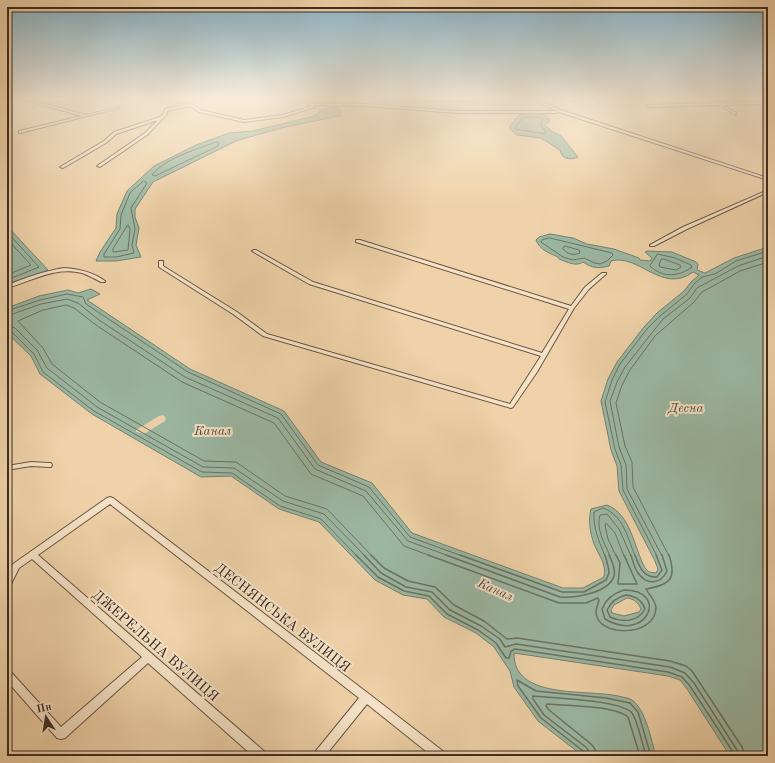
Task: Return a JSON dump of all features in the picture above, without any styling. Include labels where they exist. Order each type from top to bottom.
[{"type":"street","points":[[62,166],[105,142],[114,134]]},
{"type":"street","points":[[99,166],[146,134]]},
{"type":"street","points":[[627,134],[768,179]]},
{"type":"street","points":[[652,245],[672,234],[768,191]]},
{"type":"street","points":[[358,241],[572,308]]},
{"type":"street","points":[[254,251],[311,283],[544,355]]},
{"type":"street","points":[[160,262],[161,267],[235,313],[265,335],[511,406],[572,308],[587,288],[604,274]]},
{"type":"street","points":[[7,287],[37,275],[58,270],[83,272],[103,281]]},
{"type":"street","points":[[7,468],[31,464],[49,465]]},
{"type":"street","name":"ДЕСНЯНСЬКА ВУЛИЦЯ","points":[[32,554],[110,500],[366,697],[440,756]]},
{"type":"street","points":[[7,584],[16,566],[32,554]]},
{"type":"street","name":"ДЖЕРЕЛЬНА ВУЛИЦЯ","points":[[32,554],[261,756]]},
{"type":"street","points":[[7,674],[61,734],[148,657]]},
{"type":"street","points":[[320,756],[366,697]]},
{"type":"water","points":[[227,134],[262,134],[236,141],[153,182],[135,209],[135,217],[139,228],[136,245],[141,257],[116,261],[96,261],[100,252],[116,228],[117,214],[127,191],[154,166],[196,145]]},
{"type":"water","points":[[515,134],[556,134],[561,136],[578,157],[570,159],[563,156],[560,150],[541,138]]},
{"type":"water","points":[[7,226],[48,270],[7,284]]},
{"type":"water","points":[[550,234],[573,238],[587,244],[614,249],[639,258],[640,260],[650,261],[652,258],[645,252],[647,251],[672,252],[696,262],[698,264],[697,270],[705,273],[734,258],[768,247],[768,756],[730,756],[680,680],[668,676],[514,653],[517,668],[525,679],[538,685],[554,690],[618,696],[632,700],[637,705],[647,726],[656,756],[583,756],[538,721],[514,687],[510,671],[494,647],[476,633],[444,617],[427,599],[403,595],[375,580],[319,522],[279,509],[231,476],[201,477],[92,414],[40,374],[31,356],[7,333],[7,308],[39,296],[68,290],[78,293],[91,289],[100,294],[87,300],[190,369],[284,411],[321,462],[372,483],[412,533],[563,588],[583,588],[604,577],[605,572],[602,560],[593,540],[590,518],[591,509],[607,505],[615,509],[627,524],[645,568],[649,572],[656,573],[658,569],[655,561],[619,491],[617,466],[611,450],[601,401],[608,379],[617,362],[644,327],[657,313],[684,291],[699,275],[693,272],[682,278],[671,279],[661,277],[621,260],[611,261],[609,266],[602,267],[592,267],[583,262],[571,264],[542,249],[536,240],[539,237]],"holes":[[[627,598],[634,600],[639,604],[641,609],[639,612],[624,616],[612,613],[611,610],[614,605]]]},
{"type":"pier","points":[[163,415],[166,418],[165,421],[144,434],[136,432],[136,430]]},
{"type":"water label","name":"Десна","points":[[686,407]]},
{"type":"water label","name":"Канал","points":[[213,430]]},
{"type":"water label","name":"Канал","points":[[496,589]]}]
